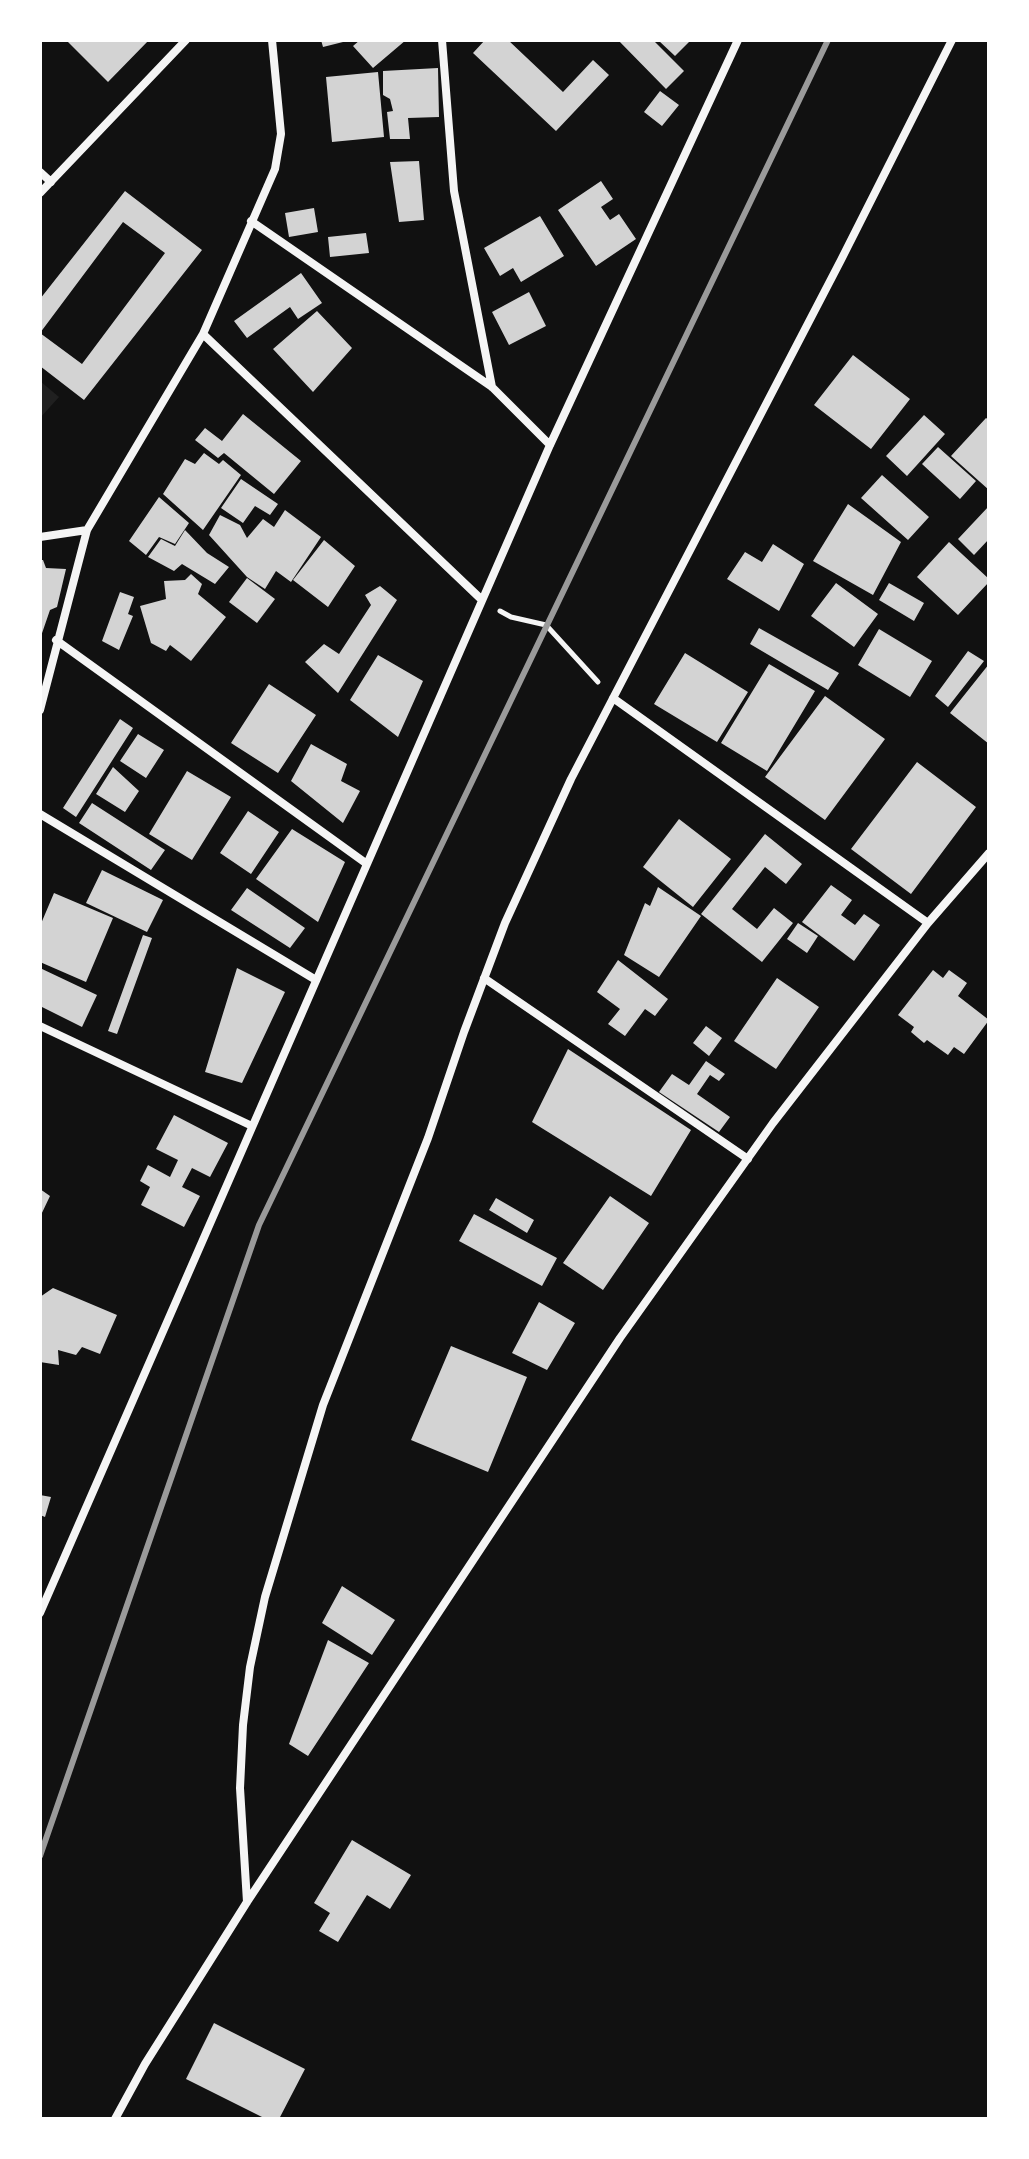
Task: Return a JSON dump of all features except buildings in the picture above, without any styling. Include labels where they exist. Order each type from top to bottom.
[{"type":"street","points":[[40,193],[186,40]]},
{"type":"street","points":[[40,710],[87,530],[203,334],[275,169],[281,134],[272,40]]},
{"type":"street","points":[[442,40],[454,191],[492,387]]},
{"type":"street","points":[[40,1613],[550,445],[738,40]]},
{"type":"street","points":[[247,1902],[240,1788],[243,1725],[250,1667],[265,1597],[323,1405],[428,1138],[484,978],[505,923],[571,779],[952,40]]},
{"type":"street","points":[[40,172],[51,182]]},
{"type":"street","points":[[251,221],[492,387],[550,445]]},
{"type":"street","points":[[203,334],[482,600]]},
{"type":"street","points":[[40,537],[87,530]]},
{"type":"street","points":[[56,640],[367,864]]},
{"type":"street","points":[[613,698],[928,923]]},
{"type":"street","points":[[40,814],[316,980]]},
{"type":"street","points":[[115,2119],[145,2064],[247,1902],[580,1397],[748,1159],[928,923],[989,853]]},
{"type":"street","points":[[484,978],[748,1159]]},
{"type":"street","points":[[40,1026],[252,1126]]},
{"type":"path","points":[[482,600],[511,617],[546,625],[613,698]]},
{"type":"shaded area","points":[[40,381],[59,397],[40,418]]},
{"type":"railway","points":[[40,1856],[259,1225],[828,40]]}]
